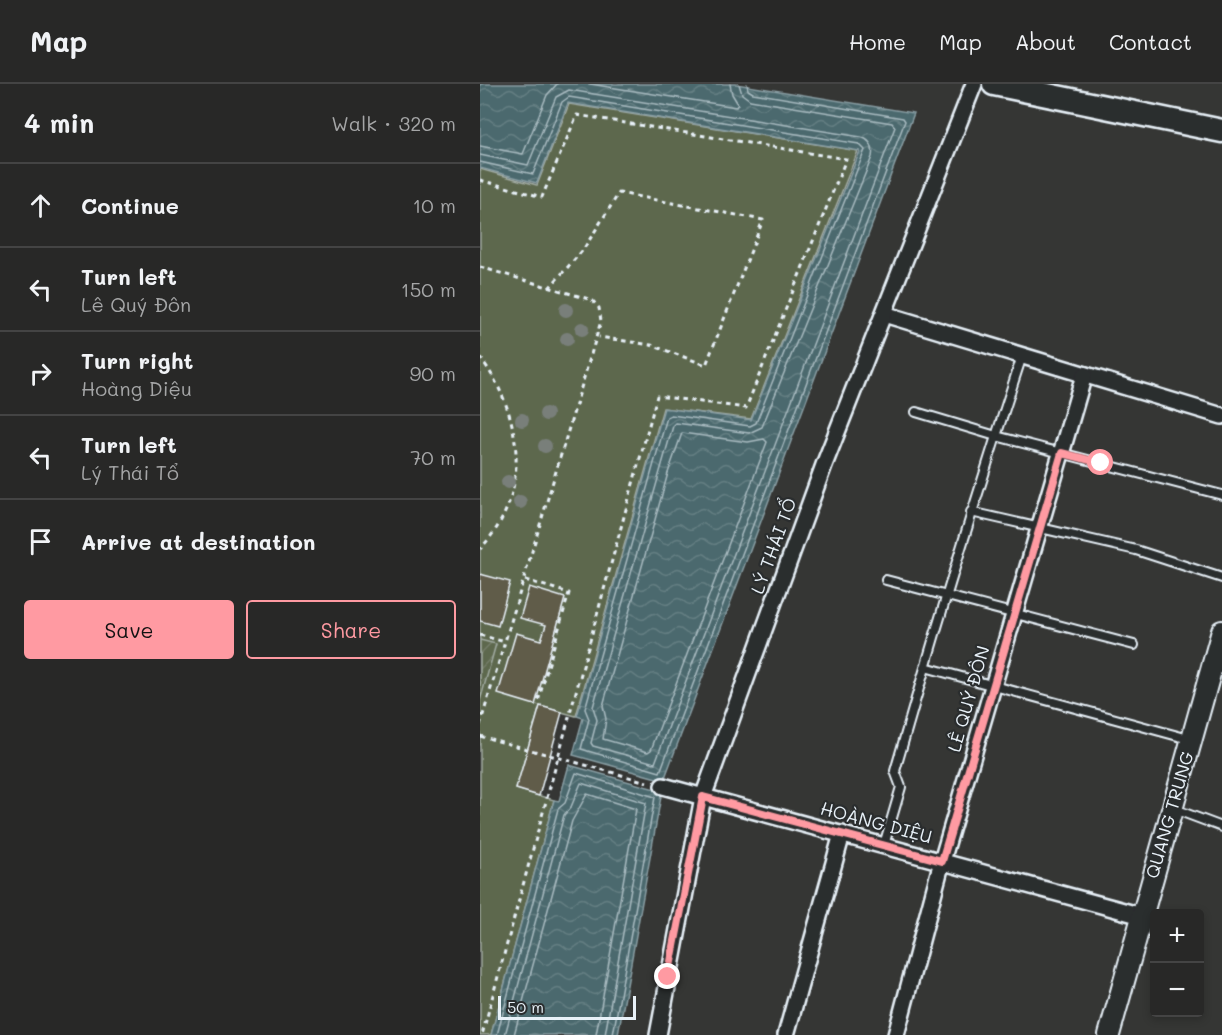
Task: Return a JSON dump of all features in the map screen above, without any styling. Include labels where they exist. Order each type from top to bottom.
[{"type":"main road","points":[[994,84],[1222,131]]},
{"type":"street","name":"LÝ THÁI TỔ","points":[[658,1035],[703,797],[824,465],[974,84]]},
{"type":"street","points":[[884,314],[1222,416]]},
{"type":"street","name":"LÊ QUÝ ĐÔN","points":[[896,1035],[942,861],[1084,375]]},
{"type":"street","name":"QUANG TRUNG","points":[[1109,1035],[1222,630]]},
{"type":"street","name":"HOÀNG DIỆU","points":[[663,786],[1142,916]]},
{"type":"street","points":[[786,1035],[842,834]]},
{"type":"lane","points":[[884,845],[901,787],[896,771],[945,596],[1022,356]]},
{"type":"lane","points":[[916,412],[996,436],[1222,495]]},
{"type":"lane","points":[[971,512],[1136,550],[1222,578]]},
{"type":"lane","points":[[886,580],[1134,645]]},
{"type":"lane","points":[[925,667],[1192,740]]},
{"type":"lane","points":[[1172,809],[1222,826]]},
{"type":"path","points":[[480,180],[542,197],[577,115],[846,159],[747,408],[657,396],[482,1035]]},
{"type":"path","points":[[549,288],[583,250],[619,193],[763,220],[706,365],[651,345],[599,337]]},
{"type":"path","points":[[480,267],[592,300],[599,309],[601,321],[599,337],[480,725]]},
{"type":"path","points":[[480,358],[506,399],[512,420],[516,462],[514,486],[508,505],[499,526],[480,549]]},
{"type":"path","points":[[525,579],[569,593],[537,705]]},
{"type":"path","points":[[480,635],[505,642]]},
{"type":"path","points":[[480,736],[663,786]]},
{"type":"green space","points":[[569,104],[858,151],[751,419],[663,408],[576,716],[540,706],[516,789],[554,800],[491,1035],[480,1035],[480,169],[537,185]]},
{"type":"green space","points":[[480,640],[496,644],[480,701]]},
{"type":"water","points":[[480,84],[736,84],[914,113],[664,780],[573,755],[583,718],[577,716],[664,408],[751,420],[860,151],[568,103],[537,183],[480,168]]},
{"type":"water","points":[[569,765],[662,791],[618,1035],[491,1035],[554,800],[559,801]]},
{"type":"building","points":[[480,574],[510,582],[498,626],[480,621]]},
{"type":"building","points":[[529,587],[565,598],[535,705],[498,694],[516,633],[541,640],[546,625],[520,618]]},
{"type":"building","points":[[540,706],[562,712],[539,796],[516,789]]},
{"type":"route","points":[[668,977],[703,797],[942,861],[1062,453],[1101,463]]}]
